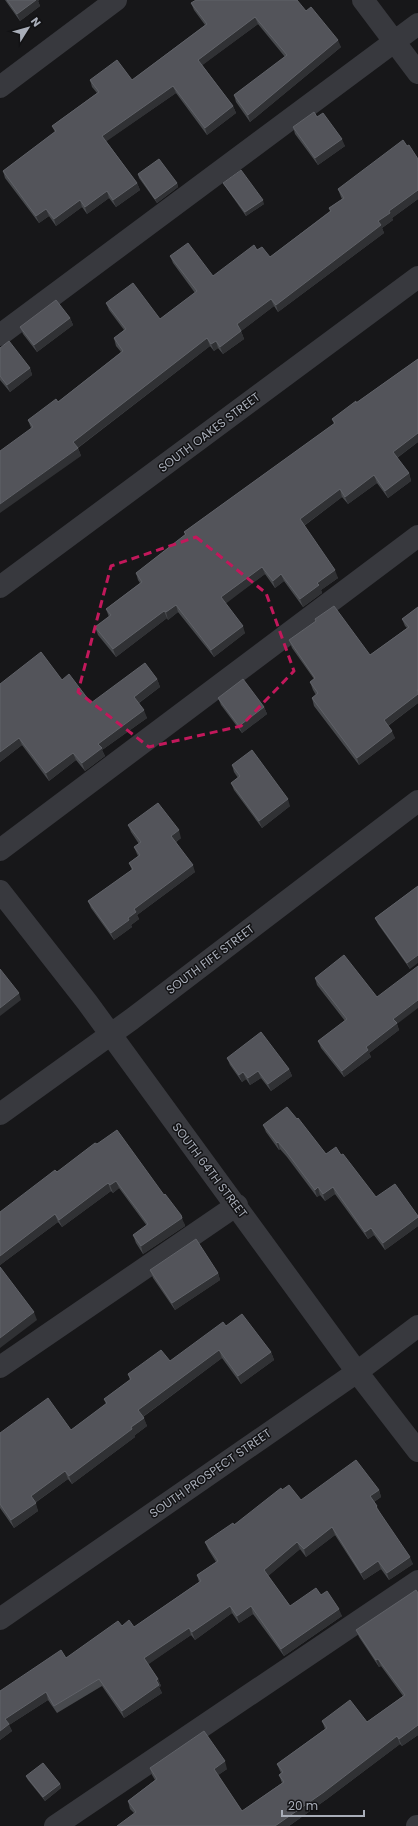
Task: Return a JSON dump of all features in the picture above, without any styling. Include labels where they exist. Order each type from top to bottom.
[{"type":"street","points":[[0,87],[116,0]]},
{"type":"street","points":[[363,0],[418,73]]},
{"type":"street","points":[[0,335],[418,24]]},
{"type":"street","name":"SOUTH OAKES STREET","points":[[0,587],[418,277]]},
{"type":"street","points":[[0,850],[418,536]]},
{"type":"street","name":"SOUTH FIFE STREET","points":[[0,1114],[110,1035],[418,801]]},
{"type":"street","name":"SOUTH 64TH STREET","points":[[0,891],[87,1002],[237,1205],[357,1372],[418,1451]]},
{"type":"street","points":[[0,1367],[237,1205]]},
{"type":"street","name":"SOUTH PROSPECT STREET","points":[[0,1619],[357,1372],[418,1326]]},
{"type":"street","points":[[55,1826],[418,1581]]},
{"type":"highlighted area","points":[[196,537],[266,593],[294,671],[241,726],[149,747],[78,692],[111,566]]},
{"type":"building","points":[[7,0],[36,0],[17,14]]},
{"type":"building","points":[[196,0],[297,0],[306,11],[311,7],[338,40],[248,115],[234,95],[287,55],[255,17],[198,60],[233,106],[205,128],[173,86],[102,136],[137,183],[113,200],[107,191],[85,207],[80,200],[54,219],[46,209],[36,216],[3,171],[56,131],[52,126],[99,92],[90,80],[117,60],[132,80],[207,24],[191,3]]},
{"type":"building","points":[[314,112],[317,117],[323,113],[342,139],[315,158],[293,127]]},
{"type":"building","points":[[403,140],[407,146],[409,145],[418,159],[418,190],[378,221],[381,225],[276,305],[271,299],[237,324],[241,331],[220,347],[216,341],[211,344],[207,338],[73,442],[78,448],[0,504],[0,451],[33,427],[28,420],[56,399],[58,402],[123,351],[114,338],[126,329],[106,303],[133,283],[160,319],[197,291],[170,256],[188,243],[213,276],[254,245],[257,250],[262,247],[270,257],[331,211],[329,208],[344,198],[338,189]]},
{"type":"building","points":[[159,159],[177,183],[155,199],[138,174]]},
{"type":"building","points":[[241,170],[263,200],[245,212],[223,183]]},
{"type":"building","points":[[56,300],[70,318],[34,345],[20,327]]},
{"type":"building","points":[[9,341],[30,368],[7,385],[0,376],[0,348]]},
{"type":"building","points":[[418,359],[418,433],[393,452],[409,473],[385,491],[374,475],[345,497],[340,489],[300,519],[335,570],[317,583],[319,585],[300,599],[281,574],[273,581],[262,567],[221,597],[243,626],[211,650],[176,605],[166,612],[164,611],[113,649],[95,627],[111,615],[106,609],[142,582],[136,573],[186,534],[184,532],[335,423],[332,419]]},
{"type":"building","points":[[334,606],[370,655],[409,627],[402,619],[418,607],[418,694],[384,720],[392,731],[357,758],[312,698],[318,693],[310,682],[315,678],[289,640]]},
{"type":"building","points":[[41,652],[62,680],[69,674],[91,703],[145,663],[157,679],[134,697],[144,710],[98,744],[102,748],[82,763],[73,753],[46,773],[19,738],[0,752],[0,684]]},
{"type":"building","points":[[243,679],[264,707],[239,726],[218,698]]},
{"type":"building","points":[[252,750],[288,799],[259,821],[231,783],[240,776],[232,765]]},
{"type":"building","points":[[158,803],[179,830],[171,836],[193,865],[134,909],[136,912],[128,918],[129,920],[111,933],[88,901],[133,869],[129,863],[140,855],[134,847],[141,842],[128,825]]},
{"type":"building","points":[[418,886],[418,955],[407,963],[375,918]]},
{"type":"building","points":[[344,955],[377,997],[418,966],[418,1000],[393,1019],[397,1023],[366,1047],[368,1050],[342,1071],[318,1041],[347,1019],[315,978]]},
{"type":"building","points":[[0,969],[19,993],[0,1008]]},
{"type":"building","points":[[261,1032],[289,1069],[268,1084],[258,1071],[248,1078],[243,1072],[239,1075],[227,1058]]},
{"type":"building","points":[[287,1107],[297,1119],[298,1118],[326,1154],[336,1147],[341,1155],[343,1154],[376,1197],[395,1184],[418,1217],[383,1243],[371,1228],[365,1232],[333,1187],[323,1194],[318,1187],[315,1190],[285,1150],[278,1142],[277,1143],[263,1125]]},
{"type":"building","points":[[117,1130],[182,1218],[141,1246],[133,1235],[148,1224],[116,1181],[110,1185],[108,1183],[59,1220],[55,1214],[0,1256],[0,1212],[55,1170],[57,1172],[95,1143],[97,1144]]},
{"type":"building","points":[[196,1239],[218,1273],[172,1303],[150,1270]]},
{"type":"building","points":[[0,1267],[34,1312],[0,1338]]},
{"type":"building","points":[[242,1314],[271,1352],[238,1376],[219,1350],[138,1410],[144,1418],[131,1427],[132,1429],[69,1476],[65,1471],[31,1496],[36,1503],[11,1520],[0,1504],[0,1433],[48,1398],[71,1430],[107,1403],[104,1399],[131,1379],[128,1374],[161,1350],[170,1361],[223,1322],[226,1326]]},
{"type":"building","points":[[356,1460],[379,1490],[370,1496],[410,1557],[387,1573],[378,1561],[361,1573],[332,1527],[304,1549],[297,1542],[264,1570],[290,1606],[316,1588],[321,1595],[327,1591],[339,1609],[281,1649],[251,1606],[237,1616],[230,1606],[192,1632],[189,1628],[144,1658],[158,1679],[156,1680],[159,1685],[122,1711],[99,1679],[54,1706],[46,1692],[5,1719],[9,1724],[0,1731],[0,1691],[61,1650],[66,1658],[118,1621],[122,1626],[129,1620],[134,1627],[201,1581],[197,1575],[218,1561],[205,1542],[233,1523],[234,1525],[281,1488],[282,1490],[289,1485],[301,1500]]},
{"type":"building","points":[[416,1590],[418,1593],[418,1725],[399,1739],[397,1736],[324,1792],[275,1826],[117,1826],[136,1812],[128,1801],[157,1779],[150,1768],[204,1731],[225,1761],[214,1769],[242,1811],[284,1782],[279,1775],[283,1772],[277,1764],[327,1728],[322,1721],[350,1700],[367,1722],[405,1695],[378,1659],[376,1660],[356,1630]]},
{"type":"building","points":[[43,1763],[60,1784],[43,1797],[26,1776]]}]
